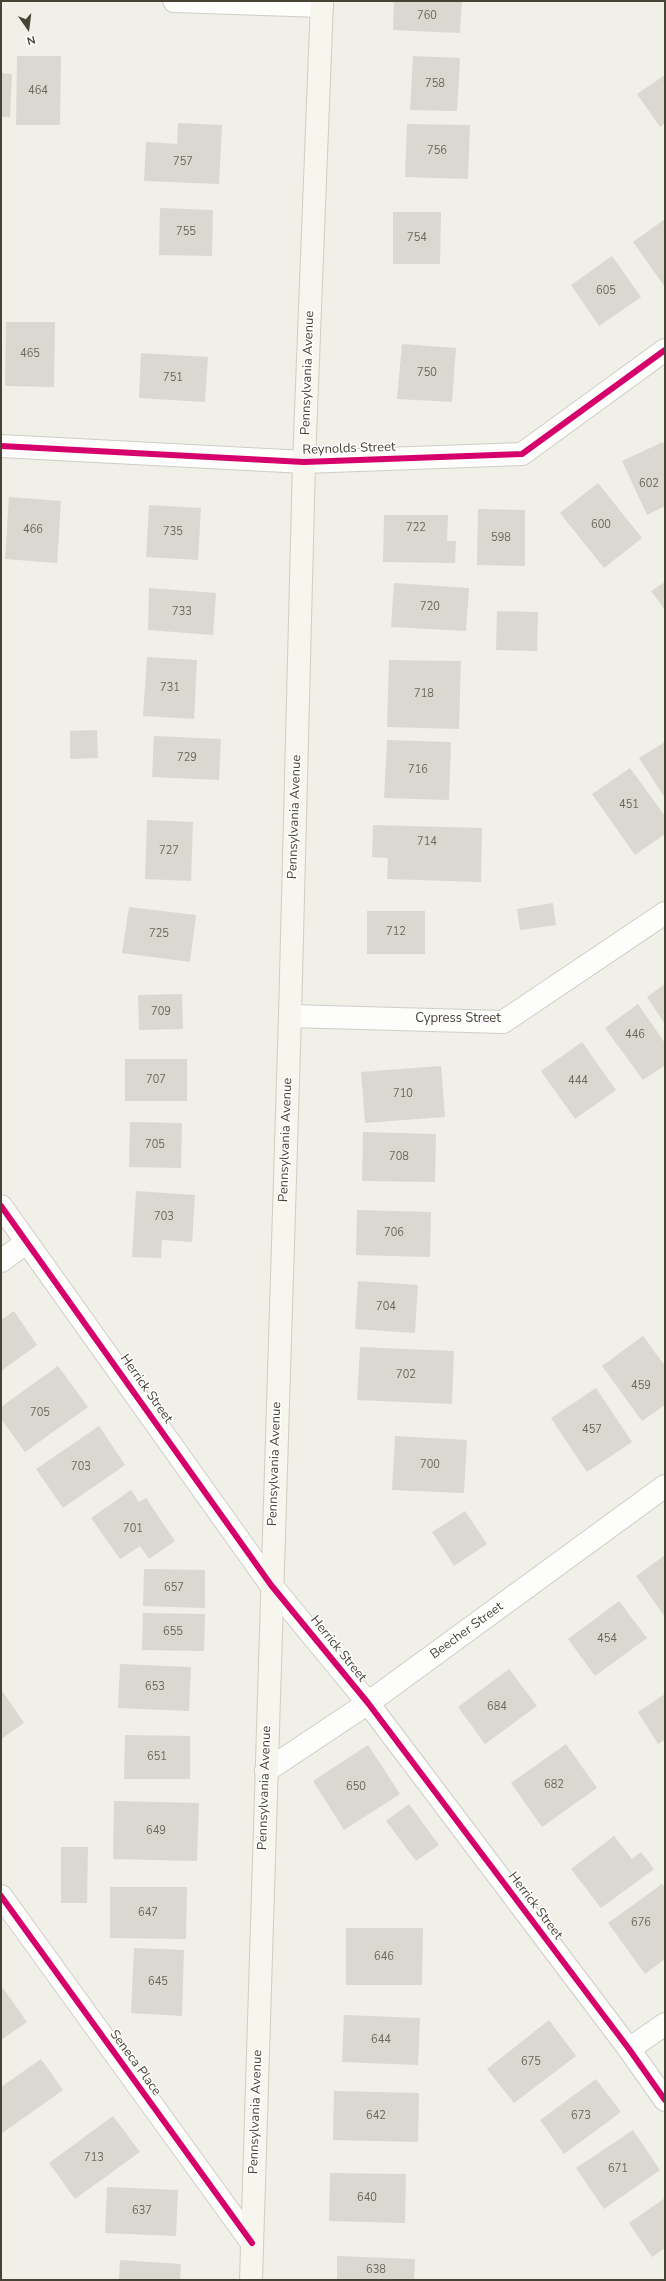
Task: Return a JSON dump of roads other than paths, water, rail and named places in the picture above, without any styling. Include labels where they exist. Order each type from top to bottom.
[{"type":"main road","name":"Pennsylvania Avenue","points":[[251,2280],[271,1586],[290,1016],[304,462],[322,3]]},
{"type":"street","points":[[174,1],[322,3]]},
{"type":"street","name":"Reynolds Street","points":[[1,446],[304,462],[522,454],[665,350]]},
{"type":"street","name":"Cypress Street","points":[[290,1016],[503,1022],[665,913]]},
{"type":"street","name":"Herrick Street","points":[[1,1206],[271,1586],[368,1704],[629,2049],[665,2100]]},
{"type":"street","points":[[1,1261],[27,1242]]},
{"type":"street","name":"Beecher Street","points":[[266,1771],[368,1704],[665,1486]]},
{"type":"street","name":"Seneca Place","points":[[1,1896],[252,2243]]},
{"type":"street","points":[[629,2049],[665,2024]]}]
